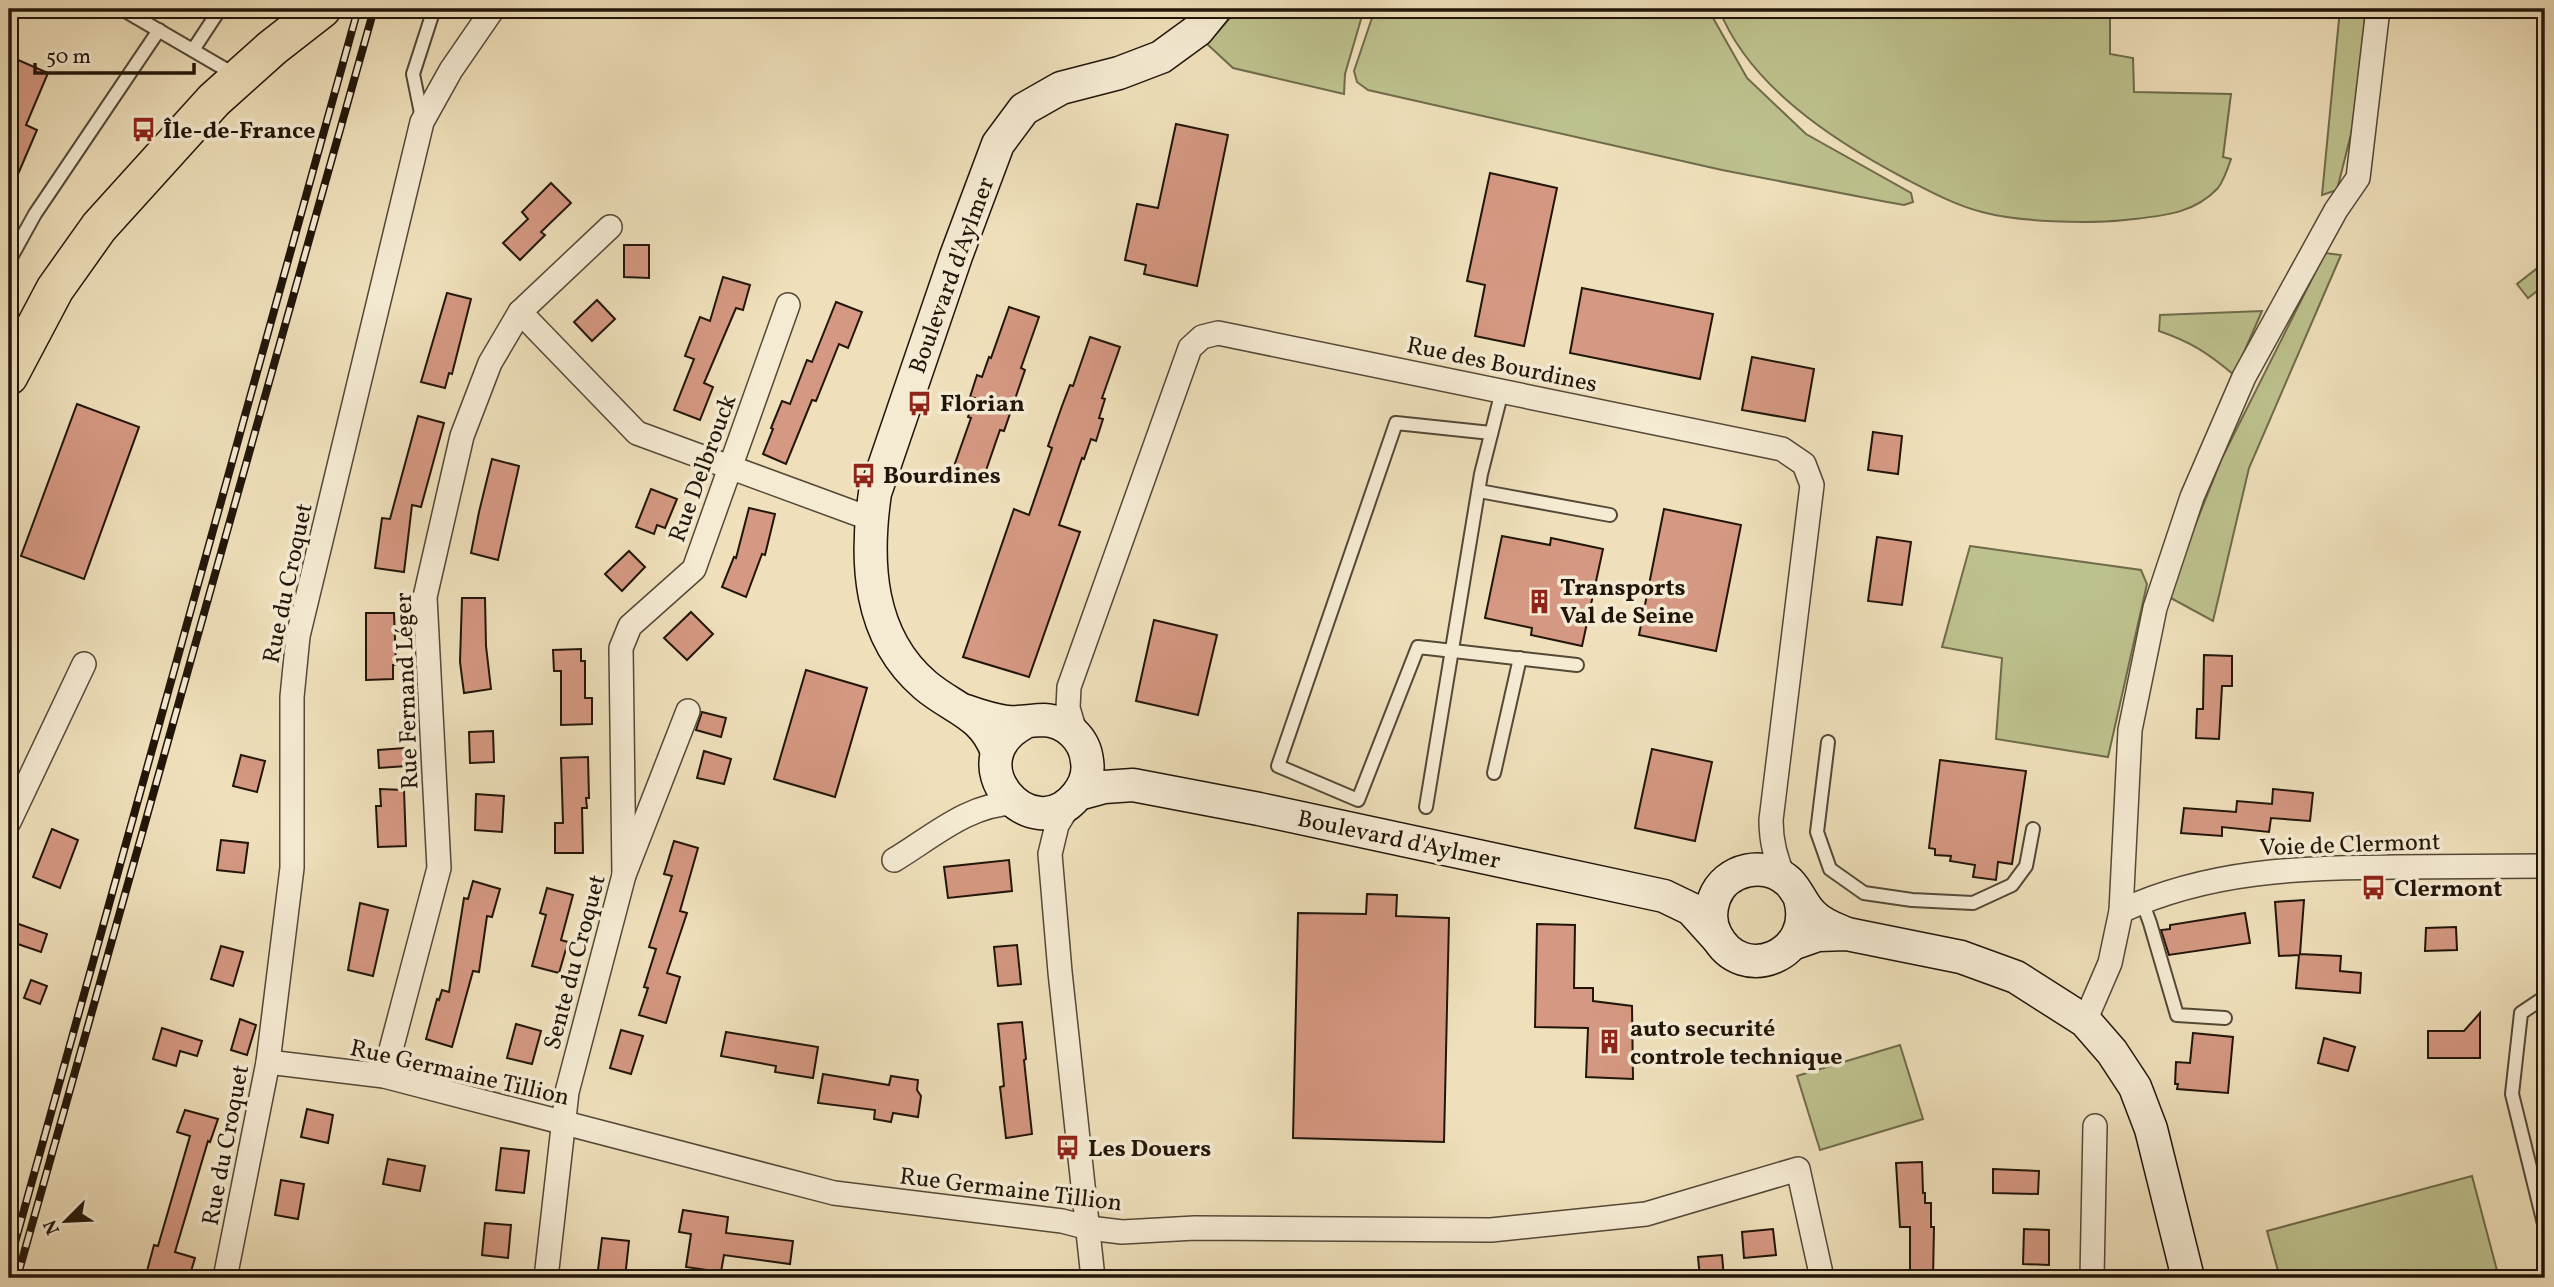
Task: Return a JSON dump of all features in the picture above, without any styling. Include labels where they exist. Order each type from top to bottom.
[{"type":"main road","points":[[9,376],[55,289],[99,227],[184,130],[272,48],[322,9]]},
{"type":"street","name":"Rue du Croquet","points":[[225,1278],[268,1062],[292,868],[292,697],[298,636],[422,122],[451,70],[493,9]]},
{"type":"street","name":"Boulevard d'Aylmer","points":[[997,763],[982,725],[966,711],[925,685],[895,651],[876,609],[870,575],[875,492],[956,256],[998,144],[1024,109],[1061,88],[1119,73],[1161,57],[1198,30],[1214,9]]},
{"type":"street","points":[[2085,1021],[2110,963],[2121,911],[2130,730],[2155,608],[2192,497],[2244,377],[2336,211],[2358,178],[2378,9]]},
{"type":"street","name":"Rue Fernand Léger","points":[[384,1076],[439,867],[425,597],[462,436],[490,363],[520,313],[610,227]]},
{"type":"street","name":"Rue Delbrouck","points":[[624,875],[621,648],[630,626],[694,569],[788,305]]},
{"type":"street","points":[[520,313],[637,433],[872,519]]},
{"type":"street","name":"Rue des Bourdines","points":[[1081,744],[1068,708],[1069,687],[1190,348],[1202,337],[1218,333],[1782,449],[1804,464],[1812,485],[1770,820],[1774,856],[1792,889]]},
{"type":"street","points":[[9,822],[84,664]]},
{"type":"street","name":"Rue des Bourdines","points":[[1030,722],[1052,708],[1069,687]]},
{"type":"street","name":"Sente du Croquet","points":[[546,1278],[567,1092],[624,875],[688,711]]},
{"type":"street","name":"Boulevard d'Aylmer","points":[[966,711],[989,719],[1030,722]]},
{"type":"street","points":[[965,815],[987,792],[1008,734],[1030,722],[1048,720],[1058,723],[1081,744],[1087,775],[1057,825],[1051,854],[1060,972],[1093,1278]]},
{"type":"street","name":"Boulevard d'Aylmer","points":[[1081,744],[1107,772],[1133,785]]},
{"type":"street","points":[[997,763],[1004,793],[1022,807],[1041,828],[1051,854]]},
{"type":"street","name":"Boulevard d'Aylmer","points":[[1074,798],[1104,787],[1133,785],[1357,815],[1664,896],[1691,909],[1718,939]]},
{"type":"street","points":[[894,860],[965,815],[993,804],[1052,811],[1074,798]]},
{"type":"street","name":"Rue des Bourdines","points":[[1731,878],[1756,850],[1770,820]]},
{"type":"street","name":"Voie de Clermont","points":[[2121,911],[2142,901],[2196,885],[2253,872],[2324,867],[2545,866]]},
{"type":"street","points":[[1847,934],[1818,935],[1792,944],[1771,958],[1751,961],[1732,953],[1718,939],[1712,910],[1716,895],[1731,878],[1762,869],[1772,871],[1821,922],[1847,934],[1961,957],[2016,977],[2085,1021],[2112,1052],[2136,1087],[2151,1129],[2188,1278]]},
{"type":"street","name":"Boulevard d'Aylmer","points":[[1664,896],[1693,893],[1731,878]]},
{"type":"street","points":[[1792,889],[1802,924],[1792,944]]},
{"type":"street","name":"Rue Germaine Tillion","points":[[268,1062],[384,1076],[834,1193],[1122,1231],[1195,1228],[1491,1230],[1646,1214],[1798,1169],[1822,1278]]},
{"type":"street","points":[[2092,1278],[2095,1126]]},
{"type":"lane","points":[[122,9],[239,77]]},
{"type":"lane","points":[[193,50],[220,9]]},
{"type":"lane","points":[[422,122],[413,74],[434,9]]},
{"type":"lane","points":[[9,261],[35,214],[159,30]]},
{"type":"lane","points":[[1426,807],[1479,491],[1502,391]]},
{"type":"lane","points":[[1491,433],[1396,423],[1278,766],[1357,815],[1418,647],[1577,665]]},
{"type":"lane","points":[[1479,491],[1610,515]]},
{"type":"lane","points":[[1494,773],[1520,658]]},
{"type":"lane","points":[[1828,742],[1817,832],[1830,869],[1864,893],[1912,900],[1973,903],[2012,885],[2026,866],[2033,828]]},
{"type":"lane","points":[[2142,901],[2151,923],[2177,1015],[2225,1018]]},
{"type":"lane","points":[[2545,997],[2521,1013],[2512,1094],[2545,1228]]},
{"type":"green space","points":[[1238,9],[1364,9],[1345,74],[1344,94],[1233,68],[1207,44]]},
{"type":"green space","points":[[1375,9],[1708,9],[1747,78],[1806,134],[1911,193],[1913,202],[1904,205],[1722,170],[1368,90],[1357,82],[1354,71]]},
{"type":"green space","points":[[1719,9],[2110,9],[2110,54],[2133,58],[2134,92],[2231,94],[2223,157],[2231,159],[2218,188],[2198,204],[2175,213],[2138,219],[2073,222],[2015,218],[1972,209],[1933,193],[1877,163],[1796,109],[1751,63],[1733,37]]},
{"type":"green space","points":[[2340,9],[2366,9],[2354,122],[2337,190],[2322,195]]},
{"type":"green space","points":[[2325,253],[2341,255],[2249,468],[2213,621],[2167,596],[2222,458]]},
{"type":"green space","points":[[2545,262],[2545,285],[2528,298],[2517,284]]},
{"type":"green space","points":[[2262,311],[2234,375],[2199,349],[2159,331],[2160,315]]},
{"type":"green space","points":[[1970,546],[2141,570],[2147,584],[2108,757],[1996,739],[2002,658],[1942,647]]},
{"type":"green space","points":[[1900,1045],[1923,1119],[1820,1150],[1797,1076]]},
{"type":"green space","points":[[2472,1176],[2499,1278],[2280,1278],[2267,1231]]},
{"type":"building","points":[[9,56],[48,73],[26,125],[37,130],[9,195]]},
{"type":"building","points":[[1176,124],[1228,135],[1197,286],[1144,274],[1146,265],[1125,260],[1137,204],[1158,208]]},
{"type":"building","points":[[1490,173],[1557,188],[1524,346],[1475,336],[1485,285],[1467,281]]},
{"type":"building","points":[[551,183],[571,203],[541,232],[545,235],[520,260],[503,243],[528,219],[522,212]]},
{"type":"building","points":[[624,245],[649,245],[649,278],[624,277]]},
{"type":"building","points":[[723,277],[750,285],[743,310],[736,308],[704,383],[713,387],[700,420],[674,410],[694,359],[685,356],[700,317],[710,321]]},
{"type":"building","points":[[1582,288],[1713,314],[1700,379],[1570,353]]},
{"type":"building","points":[[447,293],[471,299],[452,374],[449,373],[445,388],[421,382]]},
{"type":"building","points":[[597,300],[615,319],[592,341],[574,322]]},
{"type":"building","points":[[836,302],[862,312],[848,348],[839,344],[786,464],[763,454],[773,429],[771,428],[782,401],[790,404],[807,360],[812,362]]},
{"type":"building","points":[[1009,307],[1039,317],[1021,368],[1025,370],[1004,431],[1000,430],[983,479],[953,469],[971,418],[968,417],[975,398],[970,397],[977,375],[982,377],[989,357],[991,358]]},
{"type":"building","points":[[1090,337],[1120,347],[1102,398],[1105,399],[1099,418],[1103,419],[1096,441],[1091,439],[1084,459],[1082,458],[1059,525],[1080,532],[1029,677],[963,657],[1014,509],[1029,515],[1052,448],[1048,446]]},
{"type":"building","points":[[1752,357],[1814,369],[1805,421],[1742,410]]},
{"type":"building","points":[[77,404],[139,427],[84,579],[21,556]]},
{"type":"building","points":[[418,416],[444,423],[421,507],[412,505],[404,572],[375,568],[382,518],[390,519]]},
{"type":"building","points":[[1873,432],[1902,436],[1898,474],[1868,470]]},
{"type":"building","points":[[492,459],[519,466],[498,560],[471,553]]},
{"type":"building","points":[[651,489],[677,499],[665,528],[657,525],[654,534],[636,527]]},
{"type":"building","points":[[749,508],[775,514],[765,555],[762,554],[746,597],[722,587],[734,557],[736,558]]},
{"type":"building","points":[[1664,509],[1741,525],[1716,651],[1639,635]]},
{"type":"building","name":"Transports Val de Seine","points":[[1502,536],[1550,545],[1551,538],[1603,549],[1582,646],[1531,635],[1532,628],[1485,618]]},
{"type":"building","points":[[1877,537],[1911,542],[1902,605],[1868,601]]},
{"type":"building","points":[[629,551],[645,567],[622,591],[605,574]]},
{"type":"building","points":[[462,598],[485,598],[486,646],[491,689],[464,693],[460,662]]},
{"type":"building","points":[[691,612],[713,634],[687,660],[664,638]]},
{"type":"building","points":[[366,613],[394,613],[396,665],[393,665],[393,679],[366,680]]},
{"type":"building","points":[[1154,620],[1217,635],[1198,715],[1136,701]]},
{"type":"building","points":[[581,649],[581,661],[585,661],[585,698],[592,698],[592,724],[561,725],[561,671],[554,671],[553,650]]},
{"type":"building","points":[[2204,655],[2232,656],[2232,686],[2222,686],[2219,739],[2196,738],[2197,709],[2203,709]]},
{"type":"building","points":[[806,670],[867,688],[835,797],[774,779]]},
{"type":"building","points":[[702,712],[726,718],[721,737],[696,730]]},
{"type":"building","points":[[493,731],[494,762],[470,763],[469,732]]},
{"type":"building","points":[[405,748],[406,766],[379,768],[378,750]]},
{"type":"building","points":[[1652,749],[1712,762],[1695,841],[1635,828]]},
{"type":"building","points":[[704,751],[731,759],[724,784],[697,778]]},
{"type":"building","points":[[241,755],[265,761],[257,792],[233,786]]},
{"type":"building","points":[[588,757],[589,798],[586,798],[587,808],[582,808],[583,853],[555,853],[555,823],[563,823],[561,758]]},
{"type":"building","points":[[1940,760],[2026,771],[2012,864],[1998,862],[1996,880],[1973,877],[1975,865],[1950,861],[1951,856],[1935,855],[1935,849],[1929,848]]},
{"type":"building","points":[[380,789],[404,790],[406,846],[378,847],[376,806],[381,806]]},
{"type":"building","points":[[2273,789],[2313,793],[2310,821],[2271,818],[2269,832],[2222,827],[2222,836],[2181,833],[2184,808],[2236,812],[2237,801],[2272,804]]},
{"type":"building","points":[[476,794],[504,796],[502,832],[475,830]]},
{"type":"building","points":[[52,829],[78,840],[60,888],[33,877]]},
{"type":"building","points":[[221,840],[248,843],[244,873],[217,870]]},
{"type":"building","points":[[674,841],[698,848],[680,911],[687,913],[667,973],[680,977],[666,1023],[639,1015],[648,988],[644,987],[656,949],[649,947],[672,876],[664,874]]},
{"type":"building","points":[[1009,860],[1012,891],[948,898],[944,867]]},
{"type":"building","points":[[473,881],[500,889],[492,917],[487,916],[479,972],[473,971],[452,1047],[426,1039],[437,999],[439,1000],[442,990],[449,992],[464,898],[468,899]]},
{"type":"building","points":[[547,888],[573,895],[561,940],[568,942],[559,973],[532,966],[546,915],[540,913]]},
{"type":"building","points":[[1367,894],[1397,895],[1396,916],[1449,918],[1444,1142],[1293,1138],[1298,913],[1366,914]]},
{"type":"building","points":[[2304,900],[2300,954],[2341,956],[2340,971],[2361,973],[2360,993],[2296,988],[2299,955],[2279,956],[2275,902]]},
{"type":"building","points":[[360,903],[388,910],[373,976],[348,970]]},
{"type":"building","points":[[2245,913],[2250,943],[2169,955],[2161,930],[2170,929],[2170,925]]},
{"type":"building","points":[[13,922],[47,934],[41,952],[9,941]]},
{"type":"building","points":[[1537,924],[1575,925],[1574,988],[1593,988],[1593,1001],[1632,1006],[1633,1079],[1586,1077],[1588,1028],[1535,1027]]},
{"type":"building","points":[[2456,927],[2457,950],[2425,951],[2426,928]]},
{"type":"building","points":[[1017,945],[1021,984],[998,986],[994,947]]},
{"type":"building","points":[[221,946],[243,952],[233,986],[211,979]]},
{"type":"building","points":[[31,980],[47,986],[40,1004],[24,998]]},
{"type":"building","points":[[2480,1013],[2480,1058],[2428,1058],[2428,1031],[2464,1031]]},
{"type":"building","points":[[240,1019],[256,1025],[247,1055],[231,1050]]},
{"type":"building","points":[[1022,1022],[1032,1134],[1006,1138],[1000,1087],[1004,1086],[998,1024]]},
{"type":"building","points":[[516,1024],[541,1031],[532,1064],[507,1058]]},
{"type":"building","points":[[162,1028],[202,1041],[197,1056],[180,1051],[176,1066],[153,1059]]},
{"type":"building","points":[[621,1030],[643,1036],[631,1074],[610,1068]]},
{"type":"building","points":[[726,1032],[818,1047],[813,1078],[775,1072],[776,1066],[721,1056]]},
{"type":"building","points":[[2193,1033],[2233,1037],[2228,1093],[2177,1089],[2176,1062],[2190,1063]]},
{"type":"building","points":[[2324,1038],[2355,1047],[2348,1071],[2318,1063]]},
{"type":"building","points":[[823,1074],[889,1085],[891,1076],[918,1080],[917,1090],[921,1096],[918,1117],[893,1113],[891,1122],[874,1119],[875,1110],[818,1103]]},
{"type":"building","points":[[307,1109],[333,1115],[328,1143],[301,1137]]},
{"type":"building","points":[[185,1110],[218,1119],[210,1142],[208,1141],[175,1252],[195,1258],[189,1278],[173,1278],[147,1271],[154,1245],[158,1246],[190,1136],[177,1132]]},
{"type":"building","points":[[501,1148],[529,1151],[524,1193],[496,1190]]},
{"type":"building","points":[[388,1159],[425,1166],[420,1191],[383,1184]]},
{"type":"building","points":[[1922,1162],[1923,1193],[1925,1203],[1931,1203],[1931,1227],[1934,1227],[1933,1278],[1910,1278],[1910,1227],[1900,1227],[1896,1163]]},
{"type":"building","points":[[1993,1169],[2039,1171],[2038,1194],[1993,1193]]},
{"type":"building","points":[[281,1180],[304,1184],[298,1219],[275,1215]]},
{"type":"building","points":[[683,1210],[728,1217],[726,1233],[793,1241],[790,1264],[724,1255],[721,1272],[686,1267],[691,1234],[679,1232]]},
{"type":"building","points":[[485,1223],[511,1225],[508,1258],[482,1255]]},
{"type":"building","points":[[1773,1229],[1776,1255],[1744,1258],[1742,1232]]},
{"type":"building","points":[[2024,1229],[2049,1230],[2049,1265],[2023,1264]]},
{"type":"building","points":[[602,1238],[629,1241],[625,1278],[597,1278]]},
{"type":"building","points":[[1722,1255],[1724,1278],[1700,1278],[1698,1257]]},
{"type":"railway","points":[[9,1264],[358,9]]},
{"type":"railway","points":[[17,1278],[374,9]]},
{"type":"place","name":"Île-de-France","points":[[143,130]]},
{"type":"place","name":"Florian","points":[[920,403]]},
{"type":"place","name":"Bourdines","points":[[863,475]]},
{"type":"place","name":"Transports Val de Seine","points":[[1540,601]]},
{"type":"place","name":"Clermont","points":[[2374,888]]},
{"type":"place","name":"auto securité controle technique","points":[[1610,1042]]},
{"type":"place","name":"Les Douers","points":[[1068,1148]]}]
